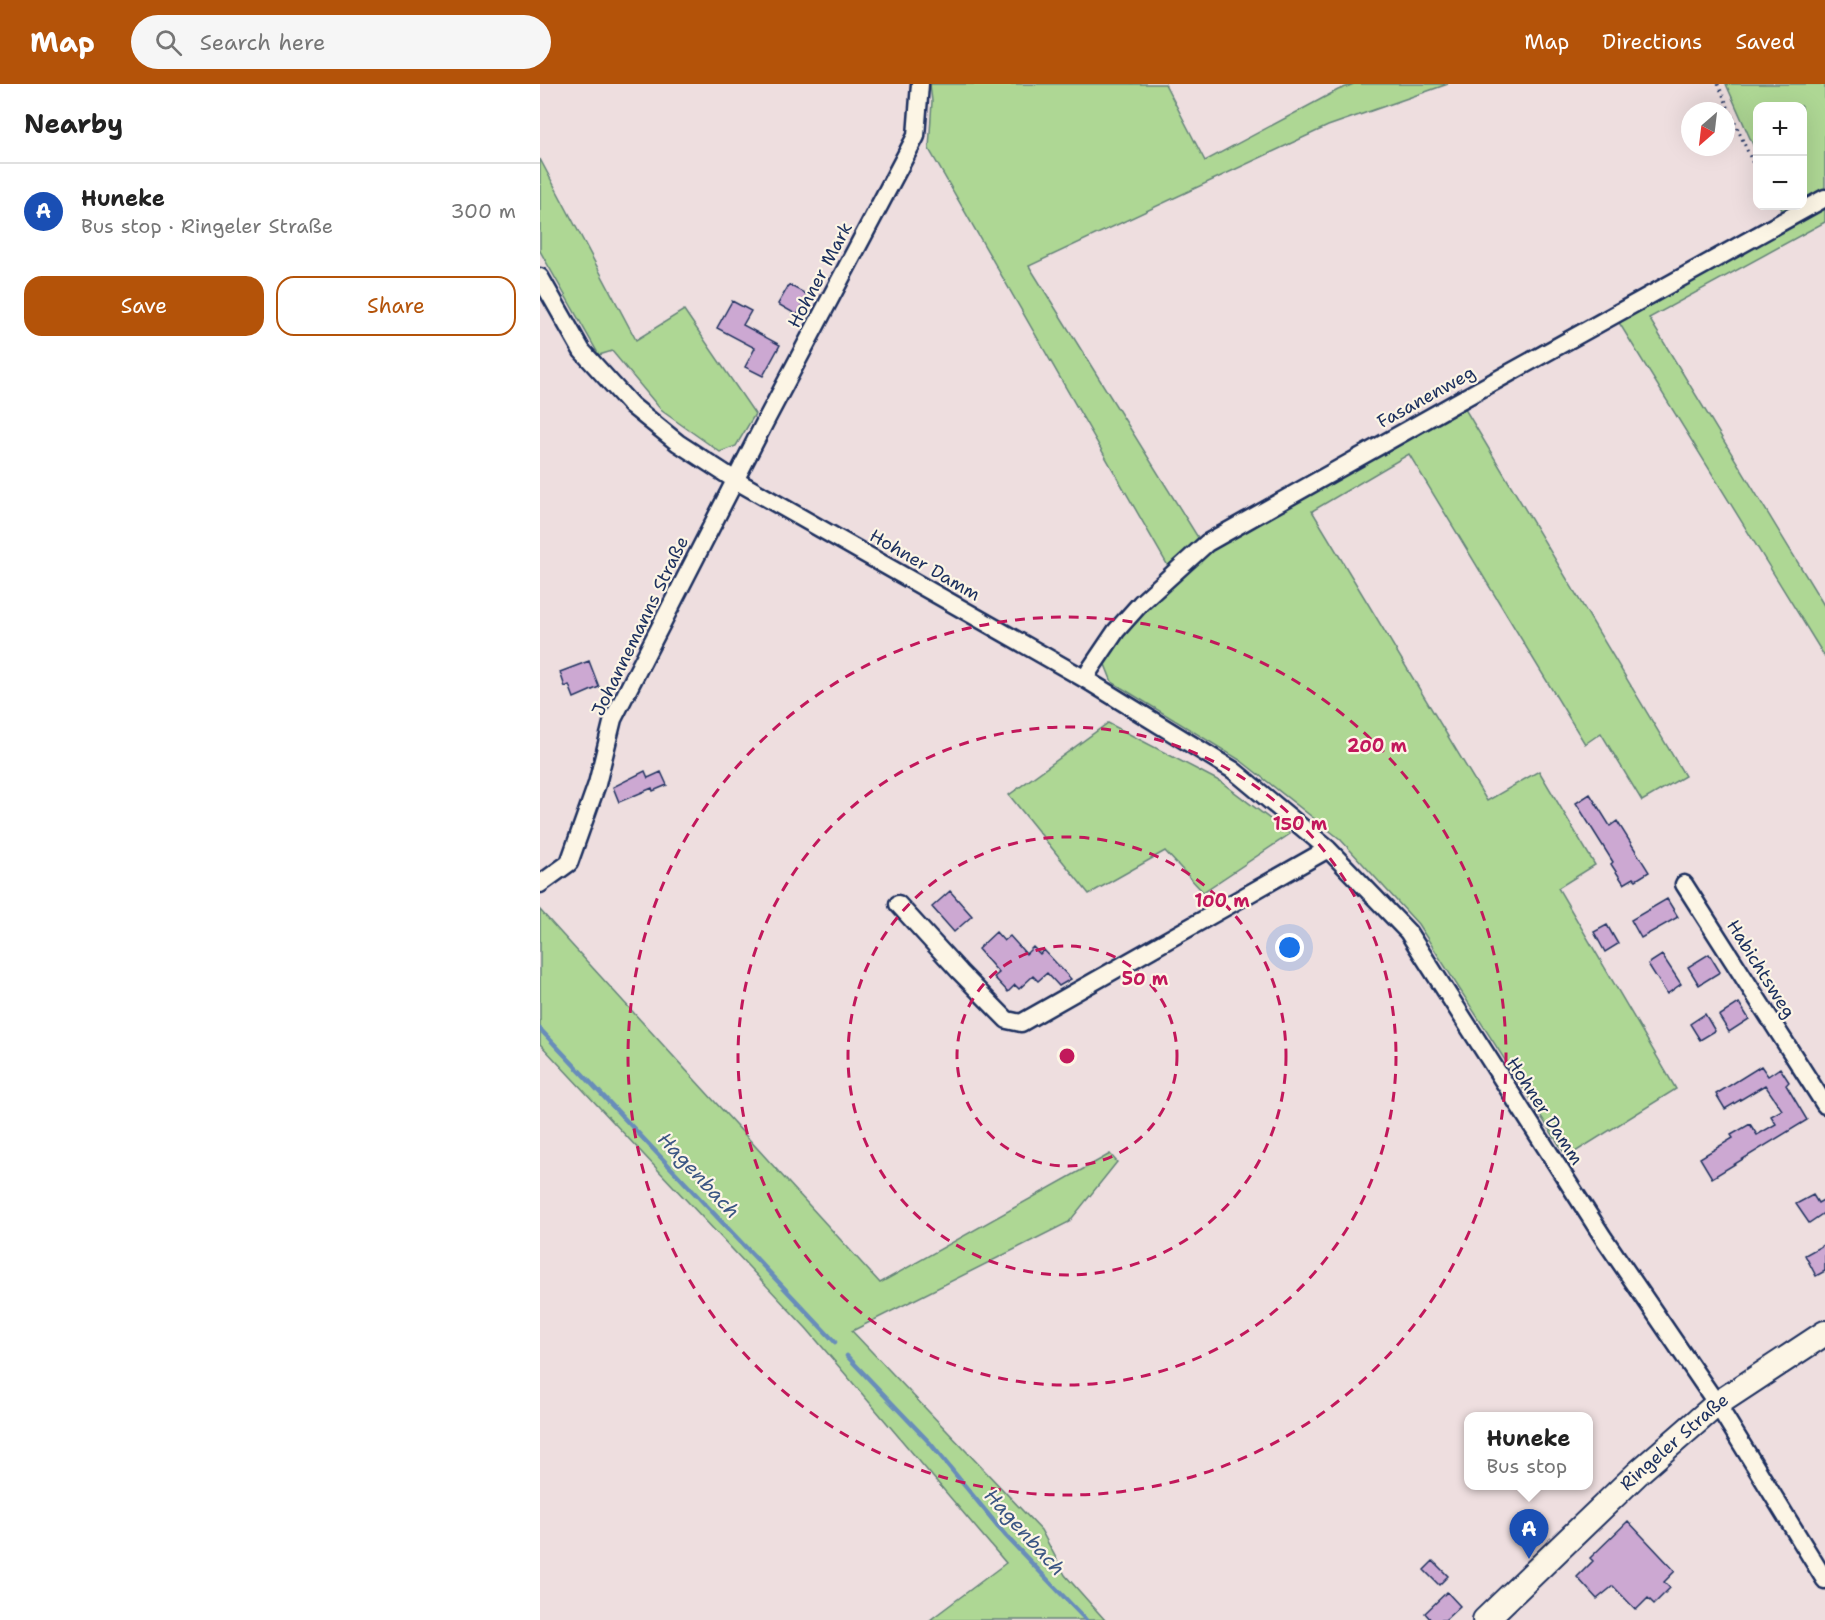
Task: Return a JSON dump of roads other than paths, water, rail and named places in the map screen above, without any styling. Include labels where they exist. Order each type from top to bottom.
[{"type":"street","name":"Hohner Mark","points":[[735,480],[916,136],[920,84]]},
{"type":"street","name":"Fasanenweg","points":[[1085,680],[1090,668],[1116,631],[1141,603],[1208,543],[1459,400],[1825,198]]},
{"type":"street","name":"Hohner Damm","points":[[540,277],[582,351],[631,405],[678,442],[735,480],[1085,680],[1233,770],[1328,849],[1408,932],[1603,1237],[1717,1404],[1825,1580]]},
{"type":"street","name":"Johannemanns Straße","points":[[540,884],[569,863],[597,784],[613,719],[735,480]]},
{"type":"street","points":[[898,904],[1007,1020],[1021,1023],[1328,849]]},
{"type":"street","name":"Habichtsweg","points":[[1684,884],[1825,1105]]},
{"type":"street","name":"Ringeler Straße","points":[[1485,1620],[1639,1472],[1717,1404],[1825,1333]]},
{"type":"waterway","name":"Hagenbach","points":[[540,1029],[835,1342]]},
{"type":"waterway","name":"Hagenbach","points":[[847,1356],[929,1442],[1006,1536],[1086,1620]]},
{"type":"place","name":"Huneke","points":[[1529,1559]]}]
